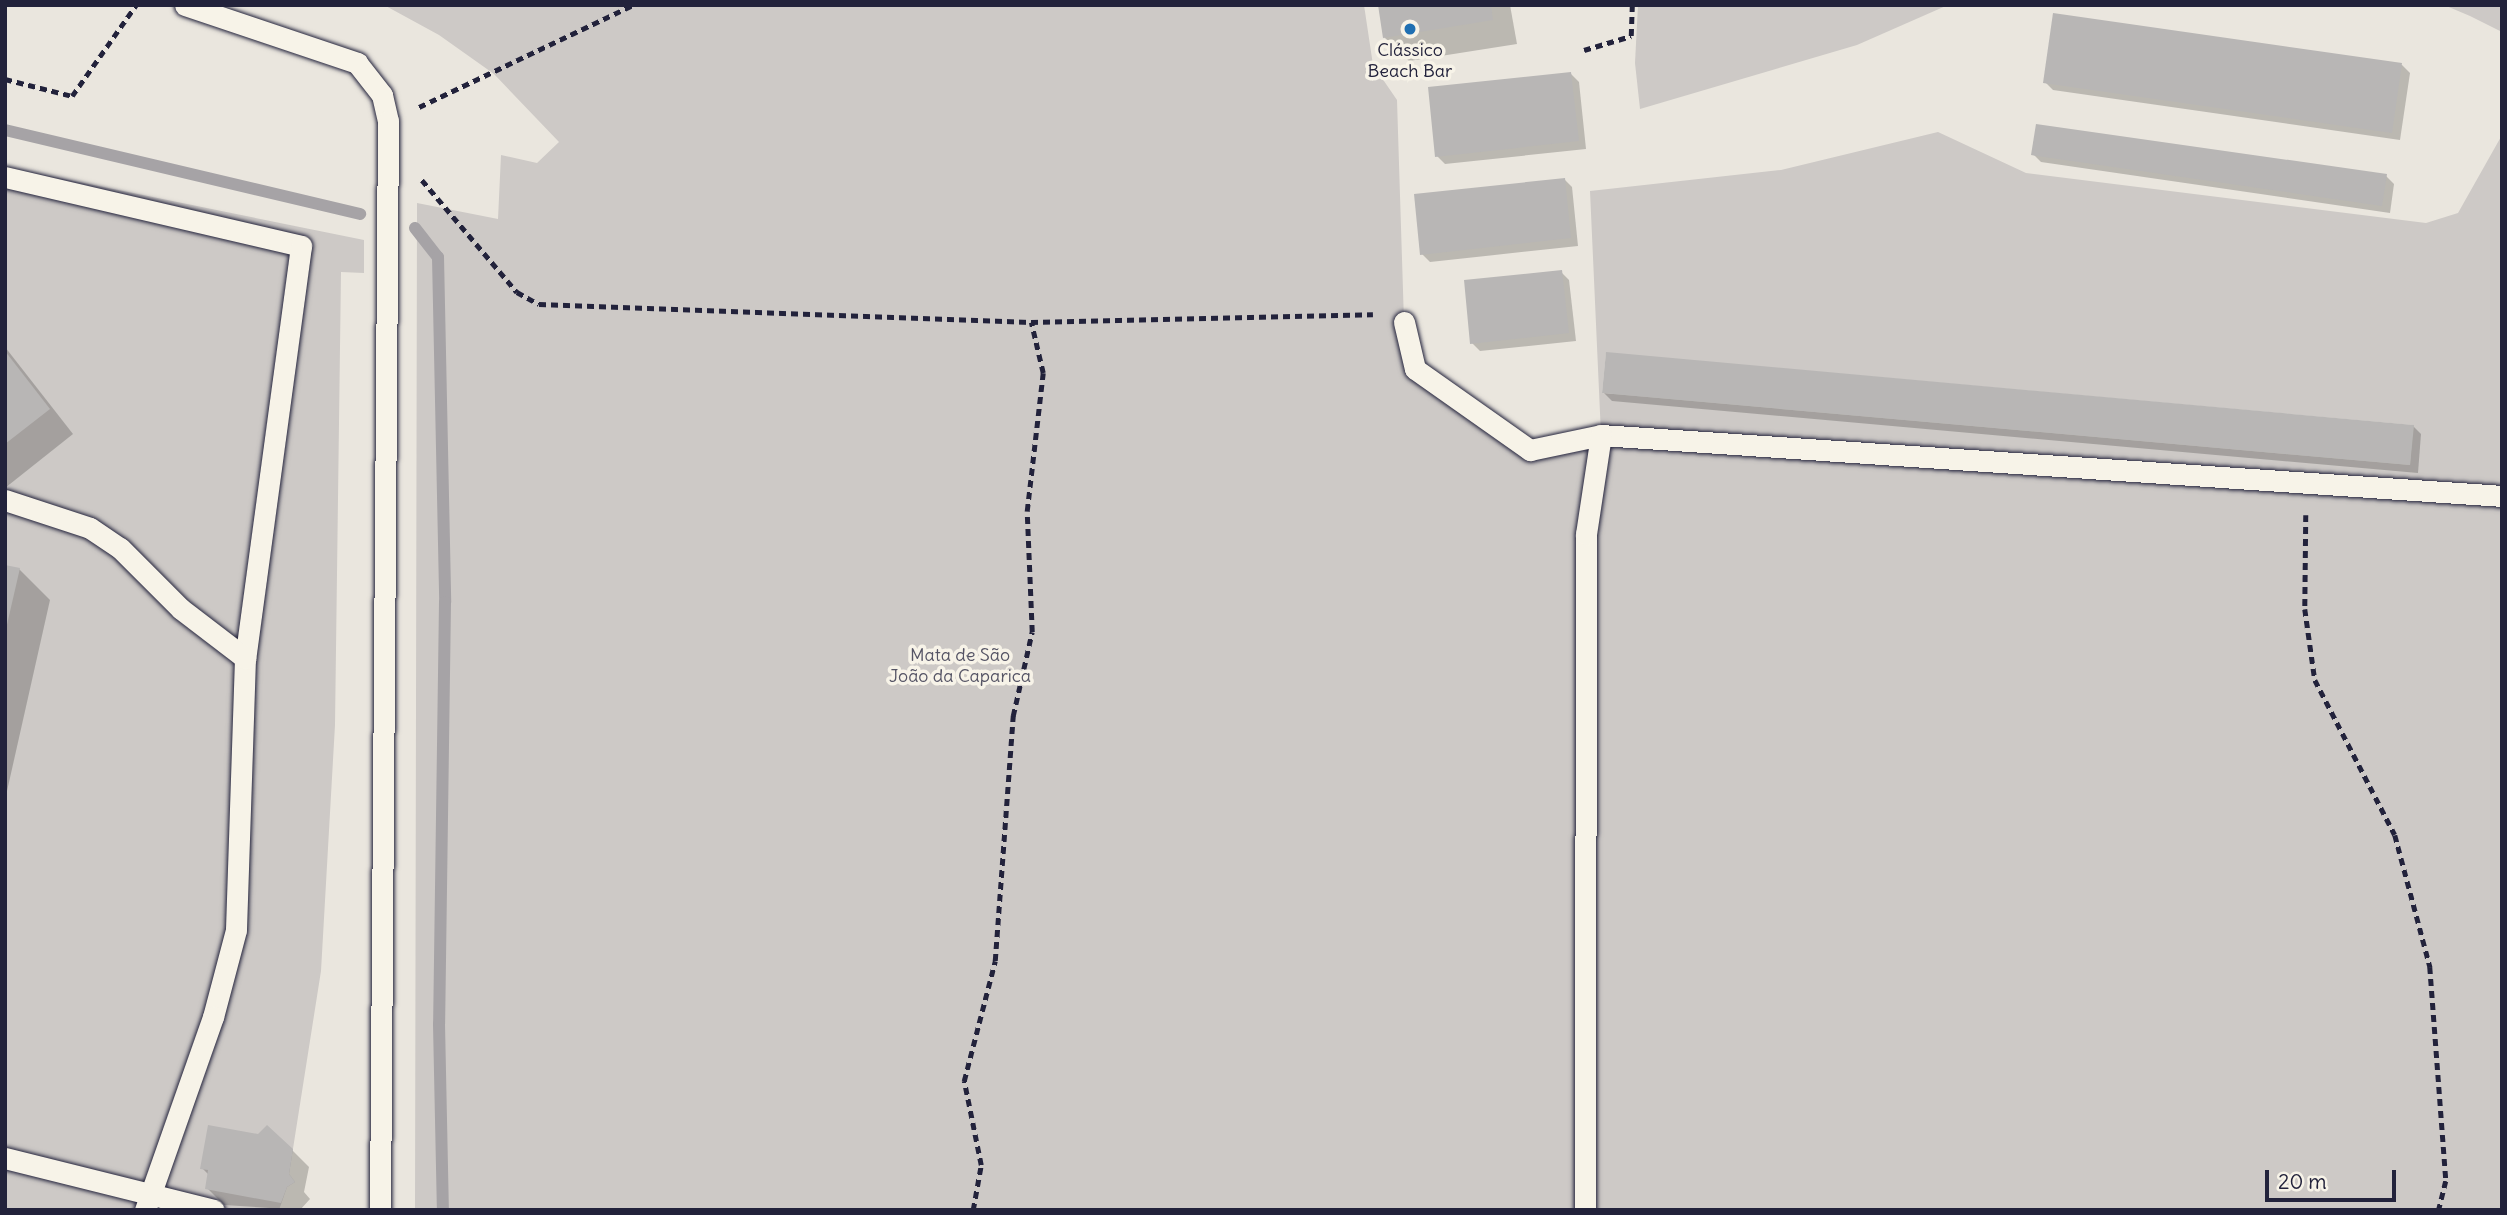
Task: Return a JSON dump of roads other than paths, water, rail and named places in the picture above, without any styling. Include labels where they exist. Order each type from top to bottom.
[{"type":"lane","points":[[185,5],[357,63],[382,95],[388,130],[380,1210]]},
{"type":"lane","points":[[5,177],[301,246],[245,658],[236,930],[213,1017],[147,1203]]},
{"type":"lane","points":[[1404,322],[1415,369],[1530,450],[1601,435],[2502,496]]},
{"type":"lane","points":[[1585,1210],[1586,534],[1601,435]]},
{"type":"lane","points":[[5,500],[90,528],[120,548],[181,609],[245,658]]},
{"type":"lane","points":[[5,1158],[147,1203],[214,1210]]},
{"type":"waterway","points":[[5,130],[360,214]]},
{"type":"waterway","points":[[415,228],[438,257],[445,602],[439,1024],[443,1210]]},
{"type":"place","name":"Clássico Beach Bar","points":[[1410,29]]},
{"type":"park label","name":"Mata de São João da Caparica","points":[[960,666]]}]
